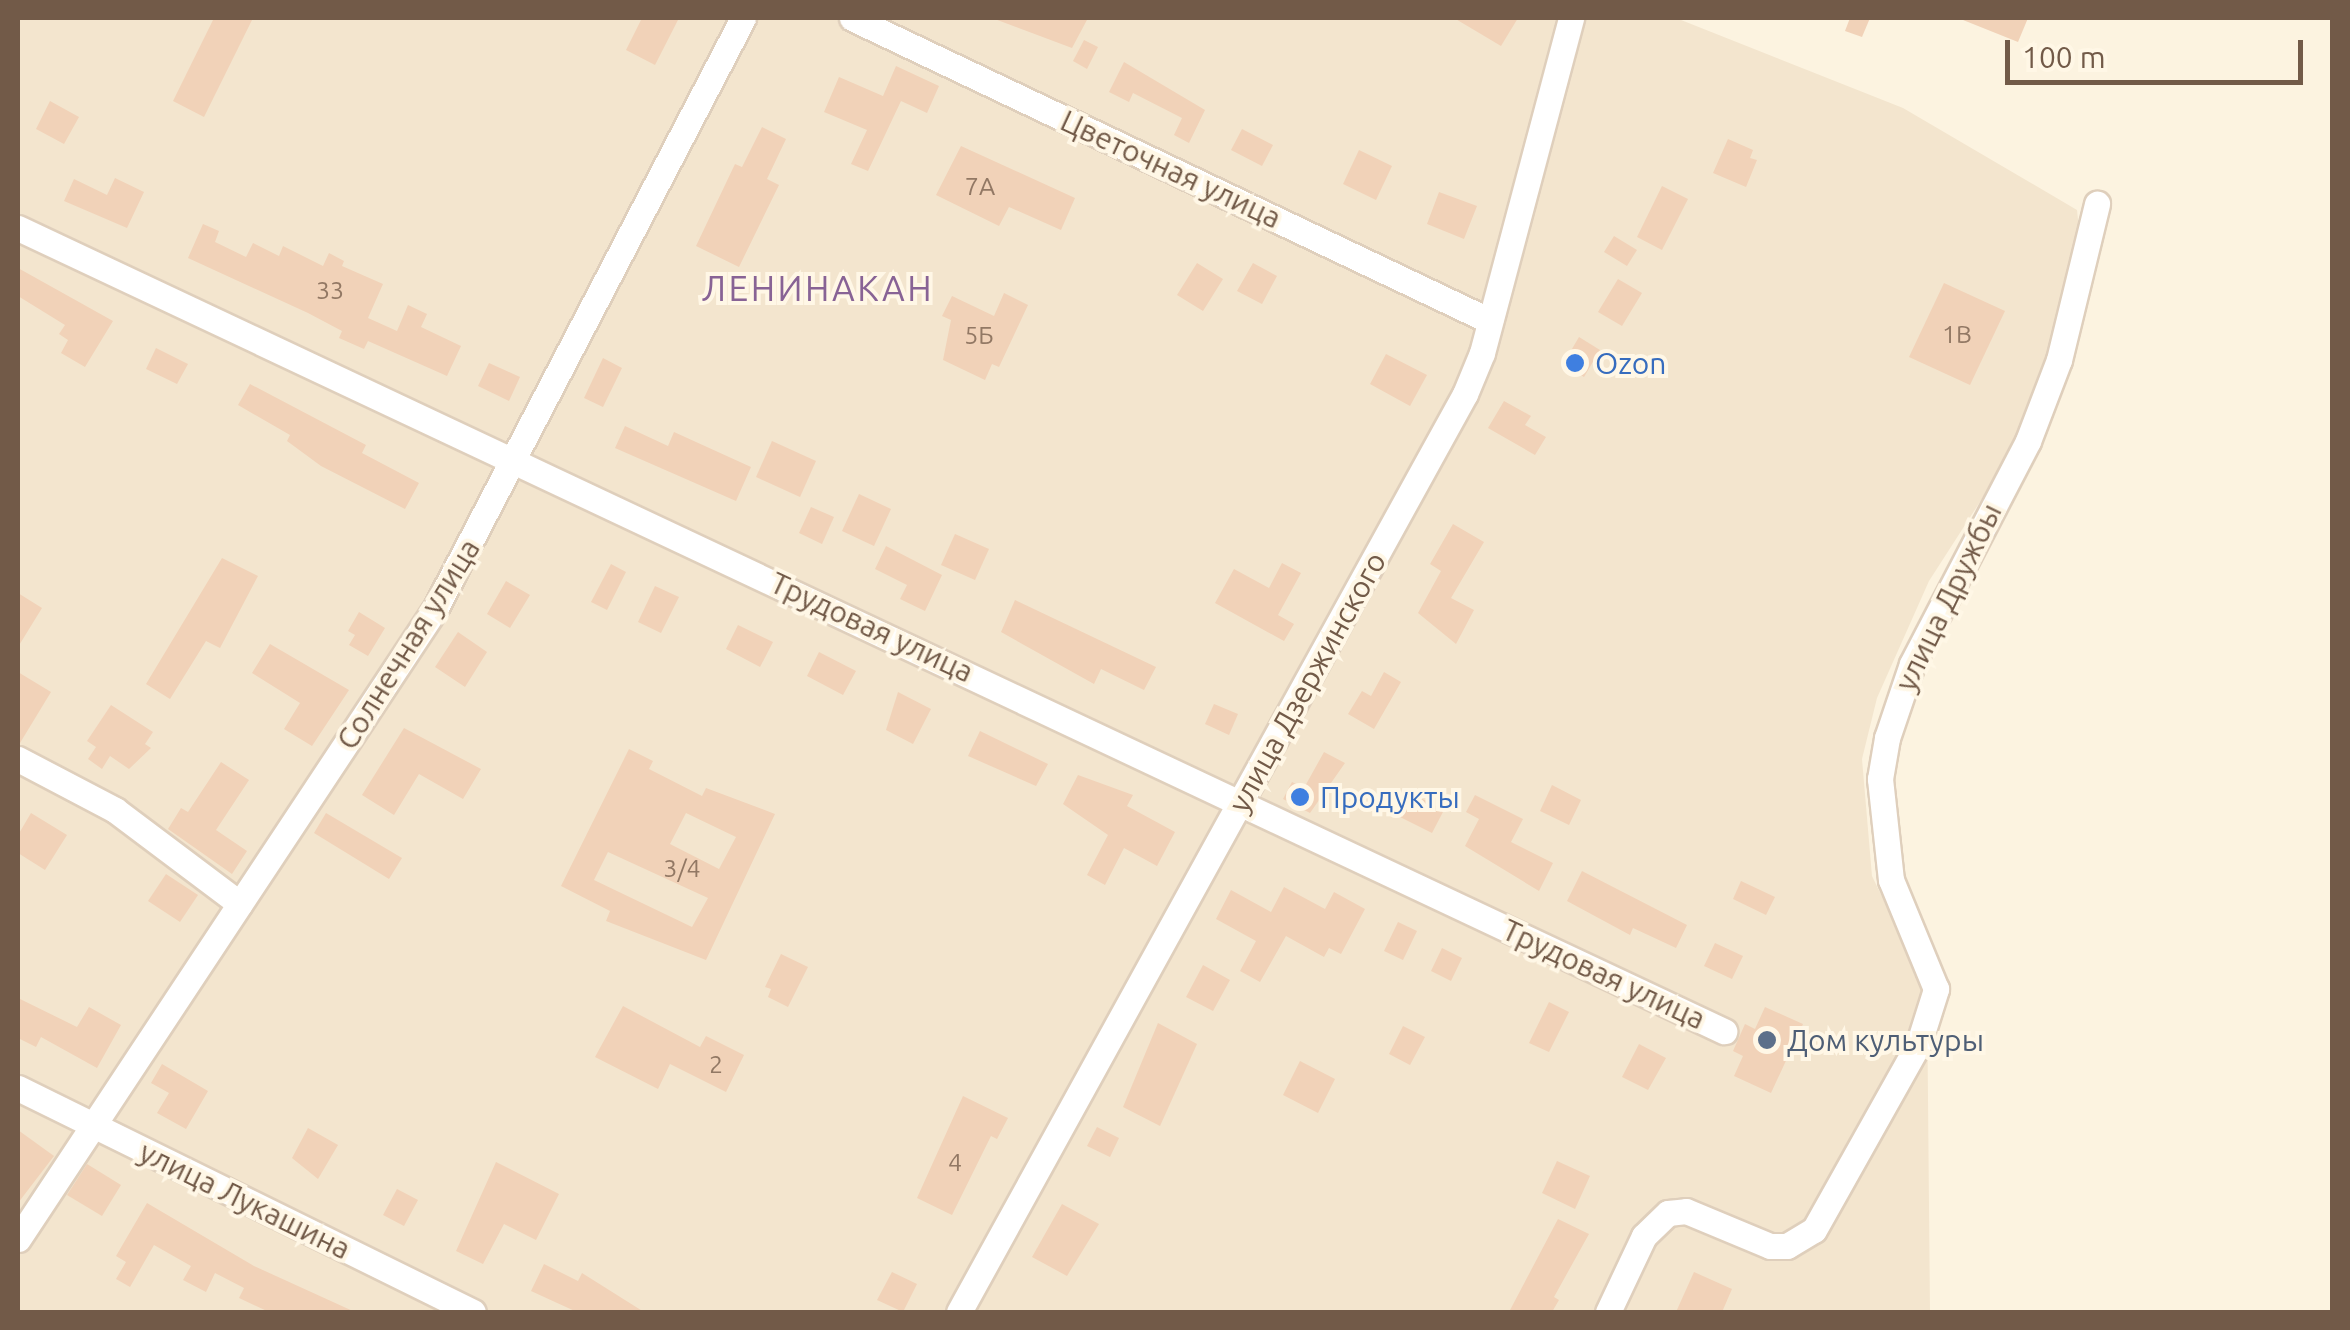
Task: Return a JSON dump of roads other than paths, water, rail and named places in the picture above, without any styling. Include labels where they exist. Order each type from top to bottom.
[{"type":"street","name":"Солнечная улица","points":[[18,1239],[435,609],[518,460],[743,18]]},
{"type":"street","name":"Цветочная улица","points":[[852,18],[1490,320]]},
{"type":"street","name":"улица Дзержинского","points":[[959,1312],[1465,394],[1490,320],[1571,18]]},
{"type":"street","name":"улица Дружбы","points":[[1608,1312],[1644,1236],[1668,1213],[1686,1211],[1770,1246],[1787,1246],[1814,1230],[1919,1043],[1936,989],[1891,880],[1880,779],[1886,738],[1912,664],[2028,442],[2059,360],[2097,204]]},
{"type":"street","name":"Трудовая улица","points":[[18,228],[518,460],[1724,1031]]},
{"type":"street","points":[[18,759],[115,810],[240,904]]},
{"type":"street","name":"улица Лукашина","points":[[18,1088],[473,1312]]},
{"type":"place","name":"Ozon","points":[[1575,363]]},
{"type":"place","name":"Продукты","points":[[1300,797]]},
{"type":"place","name":"Дом культуры","points":[[1767,1040]]},
{"type":"district","name":"ЛЕНИНАКАН","points":[[818,288]]}]
